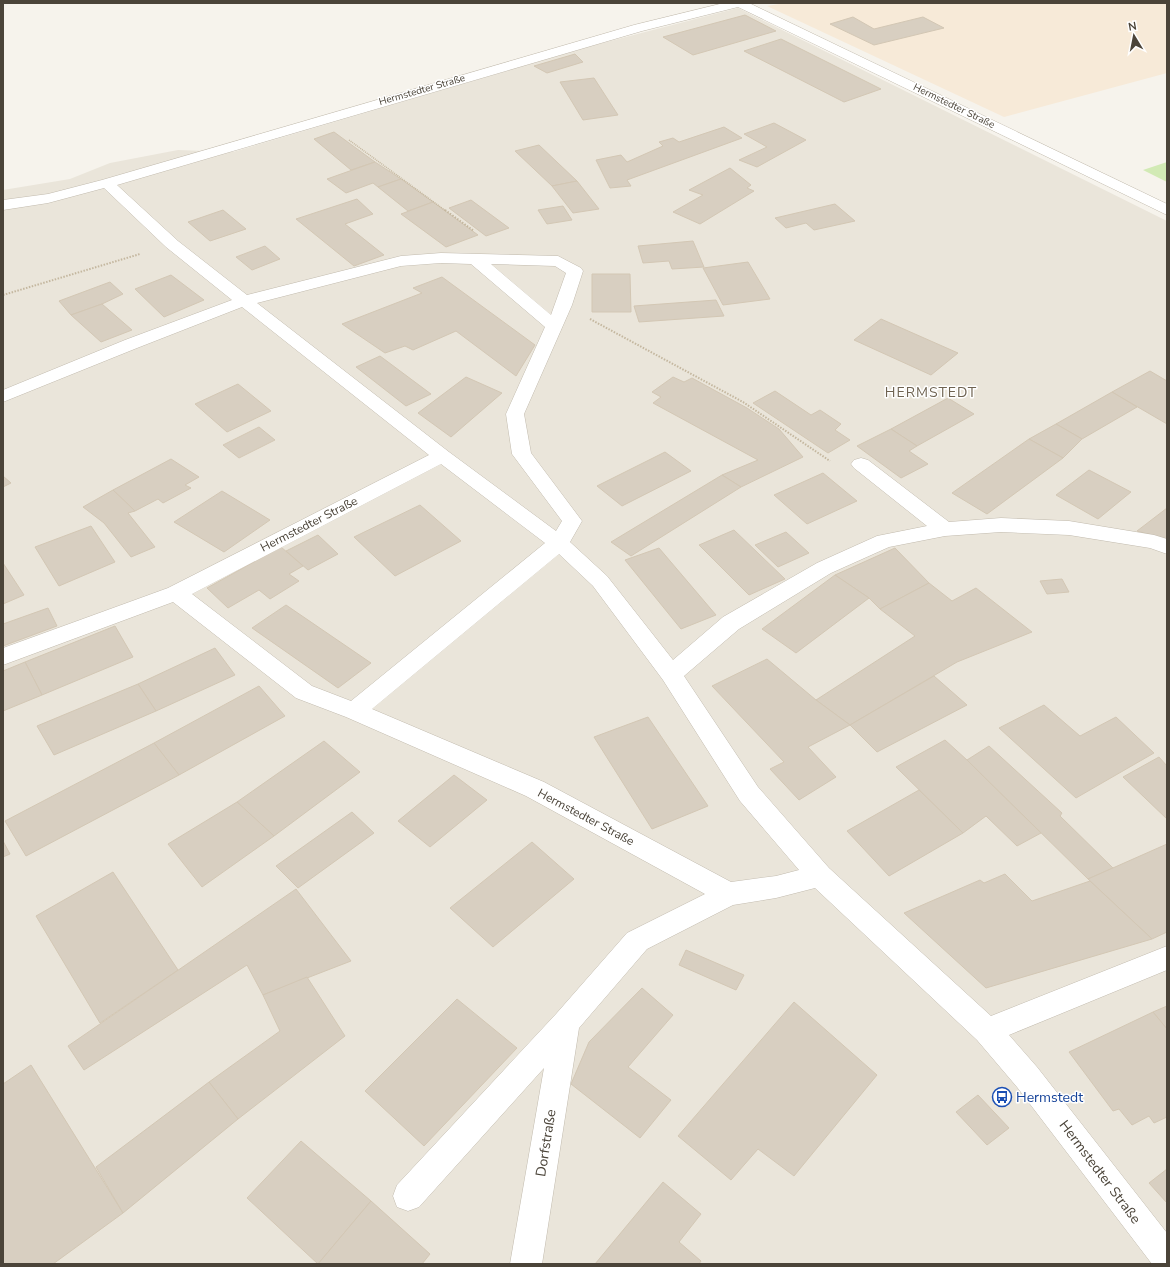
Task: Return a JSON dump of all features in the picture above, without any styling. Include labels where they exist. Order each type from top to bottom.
[{"type":"street","name":"Hermstedter Straße","points":[[3,205],[48,198],[107,183],[638,28],[739,3],[1167,210]]},
{"type":"street","name":"Hermstedter Straße","points":[[107,183],[172,244],[442,456],[559,543],[600,581],[671,674],[749,794],[820,876],[988,1031],[1027,1077],[1119,1198],[1167,1258]]},
{"type":"street","points":[[3,397],[132,344],[244,301],[401,260],[441,258],[558,261],[575,271],[564,305],[553,325],[515,414],[522,454],[572,521],[559,543],[354,711]]},
{"type":"street","points":[[476,260],[553,325]]},
{"type":"street","name":"Hermstedter Straße","points":[[3,657],[176,593],[442,456]]},
{"type":"street","points":[[861,464],[945,529]]},
{"type":"street","points":[[671,674],[731,623],[824,568],[884,541],[945,529],[1001,525],[1069,528],[1154,542],[1167,547]]},
{"type":"street","name":"Hermstedter Straße","points":[[176,593],[304,692],[354,711],[534,788],[729,894]]},
{"type":"street","points":[[408,1196],[566,1023],[637,941],[729,894],[776,887],[820,876]]},
{"type":"street","points":[[988,1031],[1167,958]]},
{"type":"street","name":"Dorfstraße","points":[[526,1264],[566,1023]]},
{"type":"path","points":[[321,120],[481,236],[476,260]]},
{"type":"path","points":[[3,295],[172,244]]},
{"type":"path","points":[[564,305],[743,402],[833,463],[861,464]]},
{"type":"shaded area","points":[[785,3],[1167,3],[1167,73],[1004,117],[767,6]]},
{"type":"shaded area","points":[[738,8],[1167,221],[1167,1264],[3,1264],[3,190],[70,179],[110,163],[178,150],[233,152],[591,46]]},
{"type":"green space","points":[[1167,162],[1167,182],[1143,170]]},
{"type":"building","points":[[745,15],[776,31],[693,55],[663,37]]},
{"type":"building","points":[[853,17],[874,29],[923,17],[944,28],[874,45],[830,24]]},
{"type":"building","points":[[781,39],[881,89],[844,102],[744,51]]},
{"type":"building","points":[[575,54],[583,62],[547,73],[534,66]]},
{"type":"building","points":[[594,78],[618,115],[583,120],[560,82]]},
{"type":"building","points":[[774,123],[806,140],[757,167],[739,160],[767,147],[744,134]]},
{"type":"building","points":[[724,127],[742,138],[627,180],[631,186],[610,188],[596,160],[621,155],[627,162],[663,146],[659,142],[673,138],[679,142]]},
{"type":"building","points":[[334,132],[375,162],[351,170],[314,139]]},
{"type":"building","points":[[539,145],[577,181],[552,186],[515,151]]},
{"type":"building","points":[[375,162],[401,179],[378,187],[373,183],[346,193],[327,179]]},
{"type":"building","points":[[730,168],[751,185],[747,188],[754,191],[700,224],[673,212],[703,195],[689,190]]},
{"type":"building","points":[[401,179],[433,202],[408,211],[378,187]]},
{"type":"building","points":[[577,181],[599,209],[573,213],[552,186]]},
{"type":"building","points":[[357,199],[373,214],[345,224],[384,255],[354,266],[296,219]]},
{"type":"building","points":[[471,200],[509,228],[486,236],[449,208]]},
{"type":"building","points":[[433,202],[478,235],[446,247],[401,214]]},
{"type":"building","points":[[835,204],[855,221],[814,230],[806,223],[786,228],[775,218]]},
{"type":"building","points":[[563,206],[572,220],[547,224],[538,210]]},
{"type":"building","points":[[223,210],[246,229],[210,241],[188,222]]},
{"type":"building","points":[[693,241],[704,267],[672,269],[669,261],[643,263],[638,246]]},
{"type":"building","points":[[265,246],[280,259],[252,270],[236,257]]},
{"type":"building","points":[[748,262],[770,299],[723,305],[703,268]]},
{"type":"building","points":[[592,274],[630,274],[631,312],[592,312]]},
{"type":"building","points":[[171,275],[204,300],[164,317],[135,289]]},
{"type":"building","points":[[442,277],[535,345],[516,376],[456,331],[413,350],[405,346],[385,353],[342,324],[422,293],[413,288]]},
{"type":"building","points":[[110,282],[123,294],[102,304],[71,315],[59,301]]},
{"type":"building","points":[[716,300],[724,316],[639,322],[634,306]]},
{"type":"building","points":[[102,304],[132,330],[101,342],[71,315]]},
{"type":"building","points":[[881,319],[958,353],[931,375],[854,340]]},
{"type":"building","points":[[380,356],[431,394],[406,406],[356,367]]},
{"type":"building","points":[[1150,371],[1167,381],[1167,424],[1112,392]]},
{"type":"building","points":[[466,377],[502,393],[451,437],[418,413]]},
{"type":"building","points":[[673,377],[684,382],[692,378],[747,408],[779,429],[803,457],[741,487],[722,475],[758,460],[653,403],[661,397],[652,392]]},
{"type":"building","points":[[238,384],[271,411],[227,432],[195,404]]},
{"type":"building","points":[[775,391],[811,415],[820,410],[841,424],[835,430],[850,440],[828,453],[753,403]]},
{"type":"building","points":[[1112,392],[1137,407],[1082,439],[1056,424]]},
{"type":"building","points":[[948,398],[974,414],[917,446],[891,429]]},
{"type":"building","points":[[1056,424],[1082,439],[1063,458],[1029,439]]},
{"type":"building","points":[[259,427],[275,440],[239,458],[223,445]]},
{"type":"building","points":[[891,429],[917,446],[909,451],[928,464],[901,478],[857,446]]},
{"type":"building","points":[[1029,439],[1063,458],[987,514],[952,493]]},
{"type":"building","points":[[665,452],[691,471],[622,506],[597,486]]},
{"type":"building","points":[[171,459],[199,477],[185,485],[191,488],[163,503],[158,499],[135,511],[113,490]]},
{"type":"building","points":[[1089,470],[1131,492],[1098,519],[1056,495]]},
{"type":"building","points":[[823,473],[857,501],[807,524],[774,495]]},
{"type":"building","points":[[722,475],[741,487],[631,556],[611,542]]},
{"type":"building","points":[[3,476],[11,483],[3,487]]},
{"type":"building","points":[[113,490],[135,511],[128,513],[155,547],[131,557],[104,523],[83,507]]},
{"type":"building","points":[[222,491],[270,520],[224,552],[174,522]]},
{"type":"building","points":[[420,505],[461,541],[395,576],[354,537]]},
{"type":"building","points":[[1167,508],[1167,539],[1137,531]]},
{"type":"building","points":[[91,526],[115,562],[59,586],[35,547]]},
{"type":"building","points":[[734,530],[785,579],[749,595],[699,545]]},
{"type":"building","points":[[786,532],[809,553],[778,567],[755,545]]},
{"type":"building","points":[[318,535],[338,554],[308,570],[286,551]]},
{"type":"building","points":[[281,547],[303,566],[289,574],[299,581],[270,599],[259,590],[228,608],[207,588]]},
{"type":"building","points":[[659,548],[716,615],[681,629],[625,560]]},
{"type":"building","points":[[895,548],[929,583],[880,609],[869,598],[835,575]]},
{"type":"building","points":[[3,563],[24,595],[3,604]]},
{"type":"building","points":[[835,575],[869,598],[796,653],[762,629]]},
{"type":"building","points":[[1062,579],[1069,592],[1047,594],[1040,581]]},
{"type":"building","points":[[929,583],[952,601],[976,588],[1032,632],[957,662],[850,725],[816,700],[915,636],[880,609]]},
{"type":"building","points":[[286,605],[371,663],[338,688],[252,628]]},
{"type":"building","points":[[48,608],[57,626],[3,646],[3,624]]},
{"type":"building","points":[[115,626],[133,657],[42,695],[25,662]]},
{"type":"building","points":[[215,648],[235,675],[156,711],[138,684]]},
{"type":"building","points":[[767,659],[816,700],[850,725],[808,747],[836,777],[799,800],[770,769],[784,762],[712,686]]},
{"type":"building","points":[[25,662],[42,695],[3,711],[3,671]]},
{"type":"building","points":[[934,676],[967,705],[877,752],[850,725]]},
{"type":"building","points":[[138,684],[156,711],[54,755],[37,726]]},
{"type":"building","points":[[259,686],[285,716],[179,775],[154,743]]},
{"type":"building","points":[[1044,705],[1080,736],[1116,717],[1154,753],[1076,798],[999,728]]},
{"type":"building","points":[[648,717],[708,806],[652,829],[594,737]]},
{"type":"building","points":[[945,740],[1041,833],[1017,846],[986,816],[963,833],[896,767]]},
{"type":"building","points":[[324,741],[360,772],[274,836],[237,802]]},
{"type":"building","points":[[154,743],[179,775],[26,856],[5,821]]},
{"type":"building","points":[[989,746],[1062,813],[1060,816],[1113,868],[1088,879],[967,760]]},
{"type":"building","points":[[1159,757],[1167,766],[1167,819],[1123,777]]},
{"type":"building","points":[[454,775],[487,800],[430,847],[398,821]]},
{"type":"building","points":[[919,790],[963,833],[889,876],[847,831]]},
{"type":"building","points":[[237,802],[274,836],[202,887],[168,844]]},
{"type":"building","points":[[352,812],[374,833],[298,888],[276,866]]},
{"type":"building","points":[[3,841],[10,854],[3,857]]},
{"type":"building","points":[[532,842],[574,879],[493,947],[450,908]]},
{"type":"building","points":[[1167,844],[1167,932],[1152,939],[1088,879]]},
{"type":"building","points":[[113,872],[178,970],[100,1023],[36,916]]},
{"type":"building","points":[[1005,874],[1032,901],[1090,881],[1152,939],[986,988],[904,913],[980,880],[984,883]]},
{"type":"building","points":[[296,889],[351,961],[263,995],[247,965],[84,1070],[68,1046]]},
{"type":"building","points":[[686,950],[744,975],[736,990],[679,965]]},
{"type":"building","points":[[307,977],[345,1036],[238,1119],[209,1082],[280,1031],[263,995]]},
{"type":"building","points":[[642,988],[673,1015],[628,1067],[671,1100],[640,1138],[571,1084],[589,1042]]},
{"type":"building","points":[[457,999],[517,1048],[424,1146],[365,1091]]},
{"type":"building","points":[[794,1002],[877,1075],[794,1176],[758,1149],[731,1180],[678,1136]]},
{"type":"building","points":[[1167,1006],[1167,1029],[1153,1012]]},
{"type":"building","points":[[1153,1012],[1167,1029],[1167,1117],[1154,1123],[1149,1116],[1132,1125],[1119,1109],[1113,1111],[1069,1052]]},
{"type":"building","points":[[31,1065],[123,1213],[53,1264],[3,1264],[3,1084]]},
{"type":"building","points":[[209,1082],[238,1119],[123,1213],[96,1167]]},
{"type":"building","points":[[978,1095],[1009,1128],[987,1145],[956,1112]]},
{"type":"building","points":[[301,1141],[371,1201],[318,1264],[247,1198]]},
{"type":"building","points":[[1167,1169],[1167,1203],[1149,1183]]},
{"type":"building","points":[[663,1182],[701,1214],[679,1242],[701,1261],[699,1264],[595,1264]]},
{"type":"building","points":[[371,1201],[430,1254],[422,1264],[318,1264]]},
{"type":"place","name":"Hermstedt","points":[[1002,1097]]},
{"type":"district","name":"HERMSTEDT","points":[[931,392]]}]
